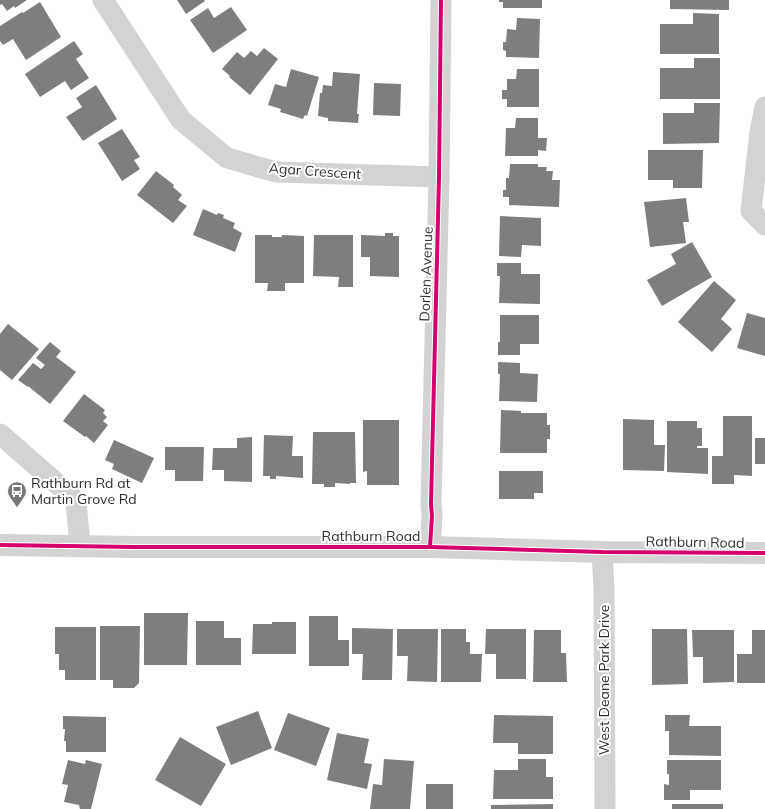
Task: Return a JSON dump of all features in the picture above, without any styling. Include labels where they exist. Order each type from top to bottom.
[{"type":"street","name":"Agar Crescent","points":[[104,0],[180,120],[227,158],[276,172],[439,177]]},
{"type":"street","name":"Dorlen Avenue","points":[[430,547],[432,516],[431,504],[442,0]]},
{"type":"street","points":[[765,107],[760,132],[751,211],[765,225]]},
{"type":"street","points":[[0,434],[70,495],[76,502],[80,546]]},
{"type":"street","name":"Rathburn Road","points":[[0,545],[134,548],[430,547],[602,552],[765,553]]},
{"type":"street","name":"West Deane Park Drive","points":[[602,552],[604,588],[605,809]]},
{"type":"building","points":[[0,0],[27,0],[15,8],[14,6],[7,11],[2,4],[0,5]]},
{"type":"building","points":[[177,0],[204,0],[205,1],[186,14]]},
{"type":"building","points":[[499,0],[542,0],[542,8],[503,8],[503,2],[499,2]]},
{"type":"building","points":[[670,0],[729,0],[729,10],[670,9]]},
{"type":"building","points":[[40,2],[61,37],[26,60],[13,39],[3,45],[0,41],[0,26]]},
{"type":"building","points":[[231,7],[247,30],[213,53],[190,20],[208,8],[214,18]]},
{"type":"building","points":[[693,13],[719,14],[719,54],[660,54],[660,24],[693,24]]},
{"type":"building","points":[[517,18],[540,19],[539,58],[506,57],[506,51],[503,50],[503,42],[506,42],[507,29],[516,30]]},
{"type":"building","points":[[74,41],[83,54],[76,59],[89,78],[71,90],[65,81],[40,97],[25,74]]},
{"type":"building","points":[[264,48],[278,59],[250,95],[222,69],[237,52],[244,58],[251,51],[257,56]]},
{"type":"building","points":[[694,58],[720,58],[720,99],[660,99],[660,68],[694,68]]},
{"type":"building","points":[[291,69],[319,77],[307,116],[305,115],[303,119],[280,112],[281,109],[268,105],[275,84],[286,87]]},
{"type":"building","points":[[517,69],[539,69],[539,107],[507,107],[507,99],[502,99],[502,90],[507,90],[507,79],[516,79]]},
{"type":"building","points":[[333,72],[360,74],[357,114],[359,114],[358,123],[328,121],[328,118],[318,116],[320,93],[322,93],[323,85],[332,86]]},
{"type":"building","points":[[374,83],[401,84],[400,116],[373,115]]},
{"type":"building","points":[[96,85],[117,119],[83,141],[66,117],[82,107],[76,98]]},
{"type":"building","points":[[694,103],[720,103],[719,143],[663,144],[663,113],[694,113]]},
{"type":"building","points":[[516,118],[538,118],[538,138],[547,138],[546,151],[538,150],[538,156],[505,156],[506,128],[515,128]]},
{"type":"building","points":[[122,129],[140,157],[134,160],[140,169],[122,181],[98,143]]},
{"type":"building","points":[[648,150],[703,150],[702,188],[673,188],[673,180],[648,180]]},
{"type":"building","points":[[510,164],[538,164],[538,167],[547,167],[546,171],[553,171],[552,180],[560,180],[559,207],[509,205],[509,197],[503,197],[503,190],[506,190],[506,178],[509,178]]},
{"type":"building","points":[[156,171],[174,185],[173,187],[182,195],[178,200],[187,206],[173,223],[137,195]]},
{"type":"building","points":[[686,198],[689,222],[683,222],[686,243],[650,247],[644,202]]},
{"type":"building","points":[[203,209],[217,215],[218,213],[224,215],[223,218],[235,223],[233,228],[242,233],[235,252],[193,235]]},
{"type":"building","points":[[500,216],[541,218],[541,246],[522,245],[521,257],[499,256]]},
{"type":"building","points":[[385,233],[393,233],[393,236],[399,236],[399,277],[370,276],[370,257],[361,257],[361,235],[385,236]]},
{"type":"building","points":[[255,235],[272,235],[272,237],[282,237],[282,235],[304,236],[304,283],[285,283],[285,291],[267,291],[268,283],[255,283]]},
{"type":"building","points":[[314,235],[353,235],[353,287],[338,287],[339,277],[313,276]]},
{"type":"building","points":[[692,242],[712,277],[662,306],[647,280],[676,264],[671,254]]},
{"type":"building","points":[[497,263],[521,263],[521,274],[540,274],[540,304],[499,303],[500,276],[497,276]]},
{"type":"building","points":[[714,281],[736,300],[721,319],[732,329],[712,352],[678,322]]},
{"type":"building","points":[[747,313],[765,318],[765,356],[737,348]]},
{"type":"building","points":[[500,315],[539,315],[539,344],[520,344],[520,355],[498,355],[498,342],[500,342]]},
{"type":"building","points":[[8,324],[39,349],[12,380],[0,370],[0,334]]},
{"type":"building","points":[[50,342],[61,351],[56,357],[76,372],[50,404],[18,380],[33,363],[41,369],[45,365],[36,358]]},
{"type":"building","points":[[498,362],[520,363],[520,373],[538,374],[537,402],[499,401],[500,374],[498,374]]},
{"type":"building","points":[[84,394],[105,410],[103,413],[107,417],[103,421],[108,425],[94,443],[63,421]]},
{"type":"building","points":[[501,410],[521,411],[521,413],[547,413],[547,425],[550,425],[550,439],[547,439],[547,453],[500,453]]},
{"type":"building","points":[[723,416],[752,416],[752,476],[734,475],[734,484],[712,484],[712,456],[723,456]]},
{"type":"building","points":[[623,419],[654,420],[654,445],[665,445],[664,471],[623,470]]},
{"type":"building","points":[[363,420],[399,420],[399,485],[367,485],[367,471],[363,472]]},
{"type":"building","points":[[667,421],[697,421],[697,428],[702,428],[702,446],[697,446],[697,448],[708,448],[708,474],[667,472]]},
{"type":"building","points":[[313,432],[355,432],[356,483],[335,483],[335,487],[324,487],[324,484],[312,484]]},
{"type":"building","points":[[264,435],[293,436],[292,456],[303,456],[303,478],[276,476],[276,479],[270,479],[270,476],[263,476]]},
{"type":"building","points":[[252,437],[252,482],[224,481],[224,470],[212,470],[213,448],[237,448],[237,438]]},
{"type":"building","points":[[755,438],[765,438],[765,464],[755,464]]},
{"type":"building","points":[[114,440],[154,458],[142,483],[112,469],[114,464],[105,460]]},
{"type":"building","points":[[165,447],[204,447],[203,481],[175,481],[175,470],[165,470]]},
{"type":"building","points":[[499,471],[543,471],[543,493],[534,493],[534,499],[499,499]]},
{"type":"building","points":[[144,613],[188,613],[187,665],[144,665]]},
{"type":"building","points":[[309,616],[338,616],[338,640],[349,640],[349,666],[309,666]]},
{"type":"building","points":[[196,621],[224,621],[224,638],[241,638],[241,665],[196,665]]},
{"type":"building","points":[[272,622],[296,622],[296,654],[252,654],[253,624],[272,624]]},
{"type":"building","points":[[100,626],[140,626],[139,683],[134,688],[113,688],[113,680],[100,680]]},
{"type":"building","points":[[55,627],[96,627],[96,680],[65,680],[65,670],[59,670],[59,654],[55,654]]},
{"type":"building","points":[[352,628],[393,629],[392,680],[362,680],[363,654],[352,654]]},
{"type":"building","points":[[397,629],[438,629],[437,682],[407,681],[408,656],[397,656]]},
{"type":"building","points":[[441,629],[466,629],[466,642],[470,642],[470,654],[482,654],[481,682],[441,682]]},
{"type":"building","points":[[486,629],[526,629],[526,679],[496,679],[496,654],[485,654]]},
{"type":"building","points":[[652,629],[687,629],[688,684],[652,685]]},
{"type":"building","points":[[534,630],[561,630],[561,653],[566,653],[567,682],[533,682]]},
{"type":"building","points":[[692,630],[734,630],[734,682],[703,683],[703,657],[693,657]]},
{"type":"building","points":[[752,630],[765,630],[765,683],[737,683],[737,654],[752,654]]},
{"type":"building","points":[[258,711],[272,748],[231,765],[216,727]]},
{"type":"building","points":[[288,713],[330,728],[316,766],[274,750]]},
{"type":"building","points":[[494,715],[553,716],[553,754],[518,754],[518,743],[493,743]]},
{"type":"building","points":[[665,715],[690,715],[689,726],[721,726],[721,756],[669,755],[669,731],[665,731]]},
{"type":"building","points":[[63,716],[106,717],[106,752],[66,752]]},
{"type":"building","points":[[337,733],[369,739],[364,763],[372,764],[367,789],[327,780]]},
{"type":"building","points":[[180,737],[226,764],[201,806],[155,780]]},
{"type":"building","points":[[384,759],[414,761],[410,809],[370,809],[373,784],[382,785]]},
{"type":"building","points":[[518,759],[546,759],[546,777],[553,777],[553,799],[493,799],[494,770],[518,770]]},
{"type":"building","points":[[68,760],[85,764],[86,760],[102,764],[91,809],[80,809],[79,805],[64,802],[68,785],[62,784]]},
{"type":"building","points":[[667,760],[721,760],[721,790],[690,790],[690,800],[664,800],[664,784],[669,785]]},
{"type":"building","points":[[426,784],[453,784],[453,809],[426,809]]},
{"type":"building","points":[[553,804],[553,809],[491,809],[491,805]]},
{"type":"building","points":[[672,804],[723,804],[723,809],[672,809]]},
{"type":"cycle path","points":[[430,547],[432,516],[431,504],[439,177],[441,0]]},
{"type":"cycle path","points":[[0,545],[134,547],[430,547],[602,552],[765,553]]},
{"type":"place","name":"Rathburn Rd at Martin Grove Rd","points":[[17,508]]}]
